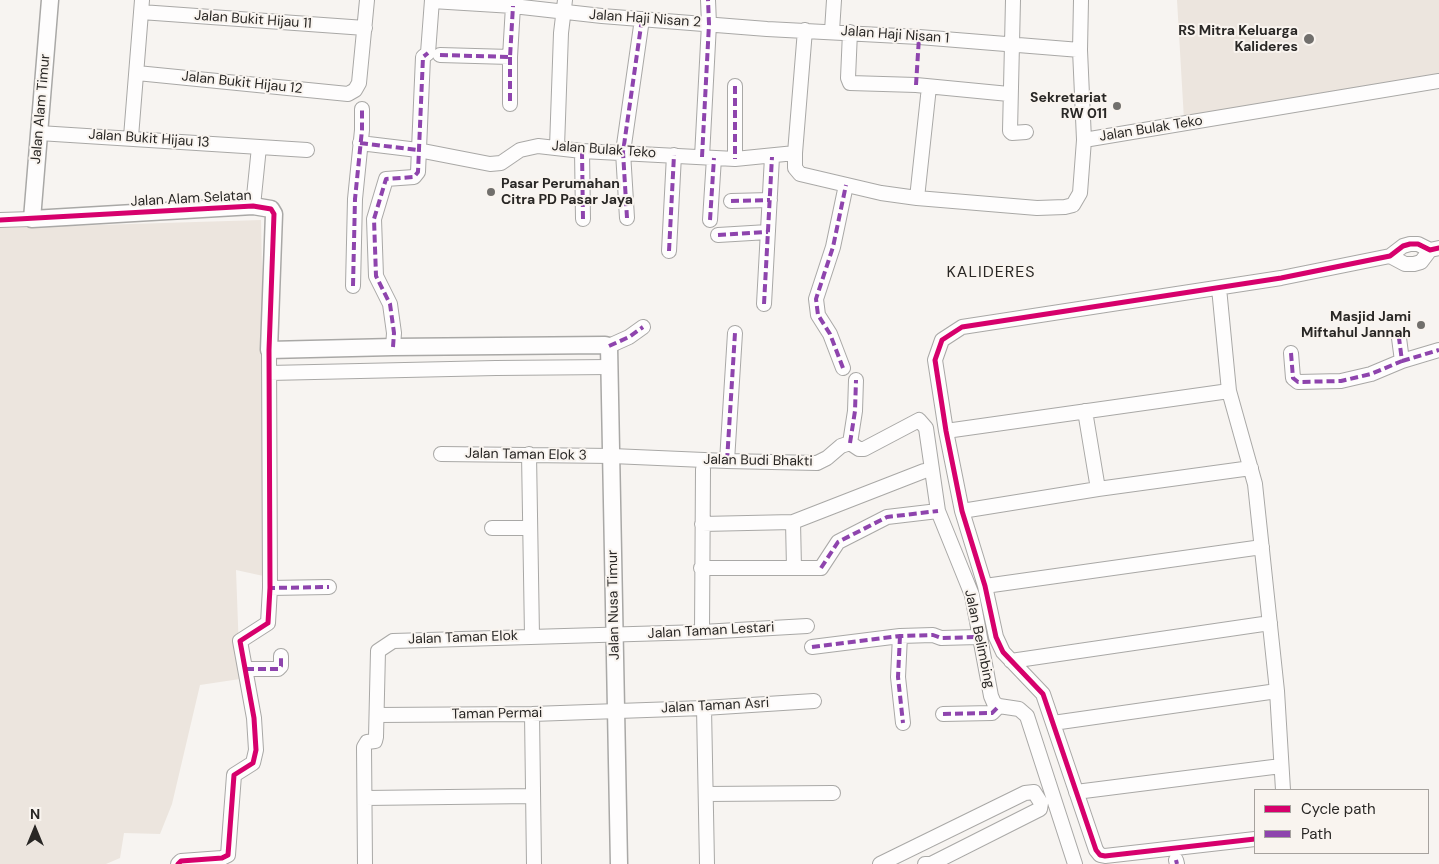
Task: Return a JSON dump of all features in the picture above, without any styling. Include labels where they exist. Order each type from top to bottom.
[{"type":"street","name":"Jalan Alam Timur","points":[[32,219],[50,0]]},
{"type":"street","points":[[365,28],[367,0]]},
{"type":"street","points":[[432,0],[434,54]]},
{"type":"street","name":"Jalan Haji Nisan 2","points":[[432,0],[513,6],[565,6],[642,19],[709,24]]},
{"type":"street","points":[[708,0],[710,220]]},
{"type":"street","points":[[832,31],[834,0]]},
{"type":"street","points":[[1013,0],[1010,131],[1012,133],[1026,132]]},
{"type":"street","points":[[1080,0],[1084,140]]},
{"type":"street","points":[[131,137],[142,6]]},
{"type":"street","name":"Jalan Bukit Hijau 11","points":[[142,6],[365,28]]},
{"type":"street","points":[[510,104],[513,6]]},
{"type":"street","points":[[557,147],[561,32],[565,6]]},
{"type":"street","points":[[627,218],[623,152],[642,19]]},
{"type":"street","name":"Jalan Haji Nisan 1","points":[[709,24],[850,32],[1080,50]]},
{"type":"street","name":"Jalan Bukit Hijau 12","points":[[136,73],[348,94],[356,90],[359,83],[365,28]]},
{"type":"street","name":"Jalan Bulak Teko","points":[[805,30],[795,168],[800,174],[881,193],[917,198],[1036,208],[1073,205],[1080,193],[1084,140],[1124,135],[1439,81]]},
{"type":"street","points":[[850,32],[848,80],[850,83],[923,86],[1010,94]]},
{"type":"street","points":[[393,347],[394,333],[390,304],[376,276],[374,219],[386,179],[414,177],[418,172],[423,57],[434,54],[510,56]]},
{"type":"street","points":[[736,86],[736,159]]},
{"type":"street","points":[[917,198],[923,86]]},
{"type":"street","points":[[353,286],[355,199],[362,110]]},
{"type":"street","name":"Jalan Bukit Hijau 13","points":[[40,132],[307,150]]},
{"type":"street","name":"Jalan Bulak Teko","points":[[360,143],[418,150],[490,164],[501,163],[520,150],[538,146],[582,151],[736,159],[796,153]]},
{"type":"street","points":[[253,206],[259,147]]},
{"type":"street","points":[[582,151],[583,219]]},
{"type":"street","points":[[669,251],[674,155]]},
{"type":"street","points":[[764,304],[772,156]]},
{"type":"street","points":[[843,368],[830,334],[818,315],[816,299],[833,247],[846,184]]},
{"type":"street","points":[[731,201],[770,200]]},
{"type":"street","name":"Jalan Alam Selatan","points":[[0,220],[253,206],[271,208],[274,214],[269,350]]},
{"type":"street","points":[[718,235],[768,232]]},
{"type":"street","points":[[1254,839],[1105,856],[1100,855],[1096,850],[1043,694],[1003,652],[996,637],[985,586],[962,511],[946,431],[936,360],[942,340],[962,327],[1281,278],[1390,256],[1403,246],[1410,244],[1418,244],[1435,249]]},
{"type":"street","points":[[1390,256],[1405,264],[1414,264],[1421,262],[1435,249]]},
{"type":"street","points":[[1219,288],[1229,391],[1255,484],[1277,691],[1283,789]]},
{"type":"street","points":[[178,864],[181,861],[222,858],[228,855],[234,775],[253,763],[256,750],[254,718],[240,641],[268,623],[270,588],[269,350],[393,347],[609,346],[629,336],[643,326]]},
{"type":"street","points":[[727,461],[734,333]]},
{"type":"street","points":[[1399,338],[1402,361]]},
{"type":"street","points":[[495,346],[496,368]]},
{"type":"street","name":"Jalan Nusa Timur","points":[[609,346],[619,864]]},
{"type":"street","points":[[1291,353],[1293,378],[1298,382],[1308,383],[1348,379],[1370,374],[1402,361],[1439,350]]},
{"type":"street","points":[[269,373],[610,367]]},
{"type":"street","points":[[850,443],[855,411],[856,380]]},
{"type":"street","points":[[946,431],[1229,391]]},
{"type":"street","points":[[1085,411],[1098,489]]},
{"type":"street","name":"Jalan Belimbing","points":[[850,443],[859,449],[864,449],[919,420],[926,428],[938,511],[972,595],[991,696],[994,703],[1000,706],[1019,709],[1024,712],[1075,864]]},
{"type":"street","name":"Jalan Budi Bhakti","points":[[612,456],[817,463],[827,458],[841,446],[850,443]]},
{"type":"street","name":"Jalan Taman Elok 3","points":[[441,454],[612,456]]},
{"type":"street","points":[[529,454],[532,636]]},
{"type":"street","points":[[962,511],[1098,489],[1251,468]]},
{"type":"street","points":[[702,469],[702,632]]},
{"type":"street","points":[[702,524],[793,522],[924,471]]},
{"type":"street","points":[[701,568],[821,568],[838,542],[887,517],[938,511]]},
{"type":"street","points":[[793,522],[794,568]]},
{"type":"street","points":[[492,528],[530,528]]},
{"type":"street","points":[[985,586],[1262,547]]},
{"type":"street","points":[[270,588],[329,588]]},
{"type":"street","points":[[1011,661],[1270,623]]},
{"type":"street","name":"Jalan Taman Lestari","points":[[615,634],[702,632],[807,626]]},
{"type":"street","name":"Jalan Taman Elok","points":[[377,715],[378,651],[393,641],[615,634]]},
{"type":"street","points":[[812,647],[900,636],[979,637]]},
{"type":"street","points":[[900,636],[898,677],[902,723]]},
{"type":"street","points":[[246,669],[278,668],[281,666],[282,656]]},
{"type":"street","points":[[1053,723],[1277,691]]},
{"type":"street","name":"Jalan Taman Asri","points":[[616,711],[704,708],[814,700]]},
{"type":"street","points":[[943,714],[992,713],[1000,706]]},
{"type":"street","points":[[704,708],[707,864]]},
{"type":"street","name":"Taman Permai","points":[[377,715],[532,714],[616,711]]},
{"type":"street","points":[[532,714],[534,864]]},
{"type":"street","points":[[365,864],[364,747],[367,742],[375,741],[377,715]]},
{"type":"street","points":[[1076,792],[1281,766]]},
{"type":"street","points":[[880,864],[1025,793],[1034,792],[1041,803],[1040,809],[931,864],[924,864]]},
{"type":"street","points":[[706,794],[834,793]]},
{"type":"street","points":[[365,798],[533,796]]},
{"type":"shaded area","name":"RS Mitra Keluarga Kalideres","points":[[1177,0],[1439,0],[1439,78],[1184,120]]},
{"type":"shaded area","points":[[261,220],[268,577],[236,570],[240,679],[200,685],[172,804],[160,834],[124,833],[120,858],[106,864],[0,864],[0,228]]},
{"type":"marked path","points":[[702,157],[709,24],[708,0]]},
{"type":"marked path","points":[[440,55],[510,57],[513,6]]},
{"type":"marked path","points":[[627,218],[623,152],[642,19]]},
{"type":"marked path","points":[[916,85],[919,37]]},
{"type":"marked path","points":[[393,347],[394,333],[390,304],[376,276],[374,219],[386,179],[414,177],[418,172],[423,57],[428,53]]},
{"type":"marked path","points":[[510,57],[510,104]]},
{"type":"marked path","points":[[735,86],[735,159]]},
{"type":"marked path","points":[[353,286],[355,199],[362,130],[362,109]]},
{"type":"marked path","points":[[360,143],[418,150]]},
{"type":"marked path","points":[[582,151],[583,219]]},
{"type":"marked path","points":[[669,251],[674,155]]},
{"type":"marked path","points":[[764,304],[772,157]]},
{"type":"marked path","points":[[710,220],[714,158]]},
{"type":"marked path","points":[[843,368],[830,334],[818,315],[816,299],[833,247],[846,185]]},
{"type":"marked path","points":[[731,201],[770,200]]},
{"type":"marked path","points":[[718,235],[768,232]]},
{"type":"marked path","points":[[609,346],[629,337],[643,327]]},
{"type":"marked path","points":[[727,461],[735,333]]},
{"type":"marked path","points":[[1291,353],[1293,378],[1298,382],[1341,381],[1371,374],[1402,361],[1399,338]]},
{"type":"marked path","points":[[1402,361],[1439,350]]},
{"type":"marked path","points":[[850,443],[855,411],[856,380]]},
{"type":"marked path","points":[[821,568],[838,542],[887,517],[938,511]]},
{"type":"marked path","points":[[270,591],[270,588],[329,587]]},
{"type":"marked path","points":[[900,636],[898,677],[903,723]]},
{"type":"marked path","points":[[812,647],[900,636],[979,637]]},
{"type":"marked path","points":[[246,669],[278,669],[281,666],[281,656]]},
{"type":"marked path","points":[[943,714],[992,713],[999,706]]},
{"type":"marked path","points":[[1176,860],[1177,864]]},
{"type":"cycle path","points":[[0,220],[253,206],[271,209],[274,214],[269,350],[270,588],[268,623],[240,641],[254,718],[256,750],[253,763],[234,775],[228,855],[222,858],[181,861],[178,864]]},
{"type":"cycle path","points":[[1254,839],[1105,856],[1100,855],[1096,850],[1043,694],[1003,652],[996,637],[985,586],[962,511],[946,431],[935,360],[942,340],[962,327],[1281,278],[1390,256],[1403,246],[1410,244],[1418,244],[1430,250],[1439,248]]},
{"type":"place","name":"RS Mitra Keluarga Kalideres","points":[[1309,39]]},
{"type":"place","name":"Sekretariat RW 011","points":[[1117,106]]},
{"type":"place","name":"Pasar Perumahan Citra PD Pasar Jaya","points":[[491,192]]},
{"type":"place","name":"Masjid Jami Miftahul Jannah","points":[[1421,325]]},
{"type":"district","name":"KALIDERES","points":[[991,273]]}]
